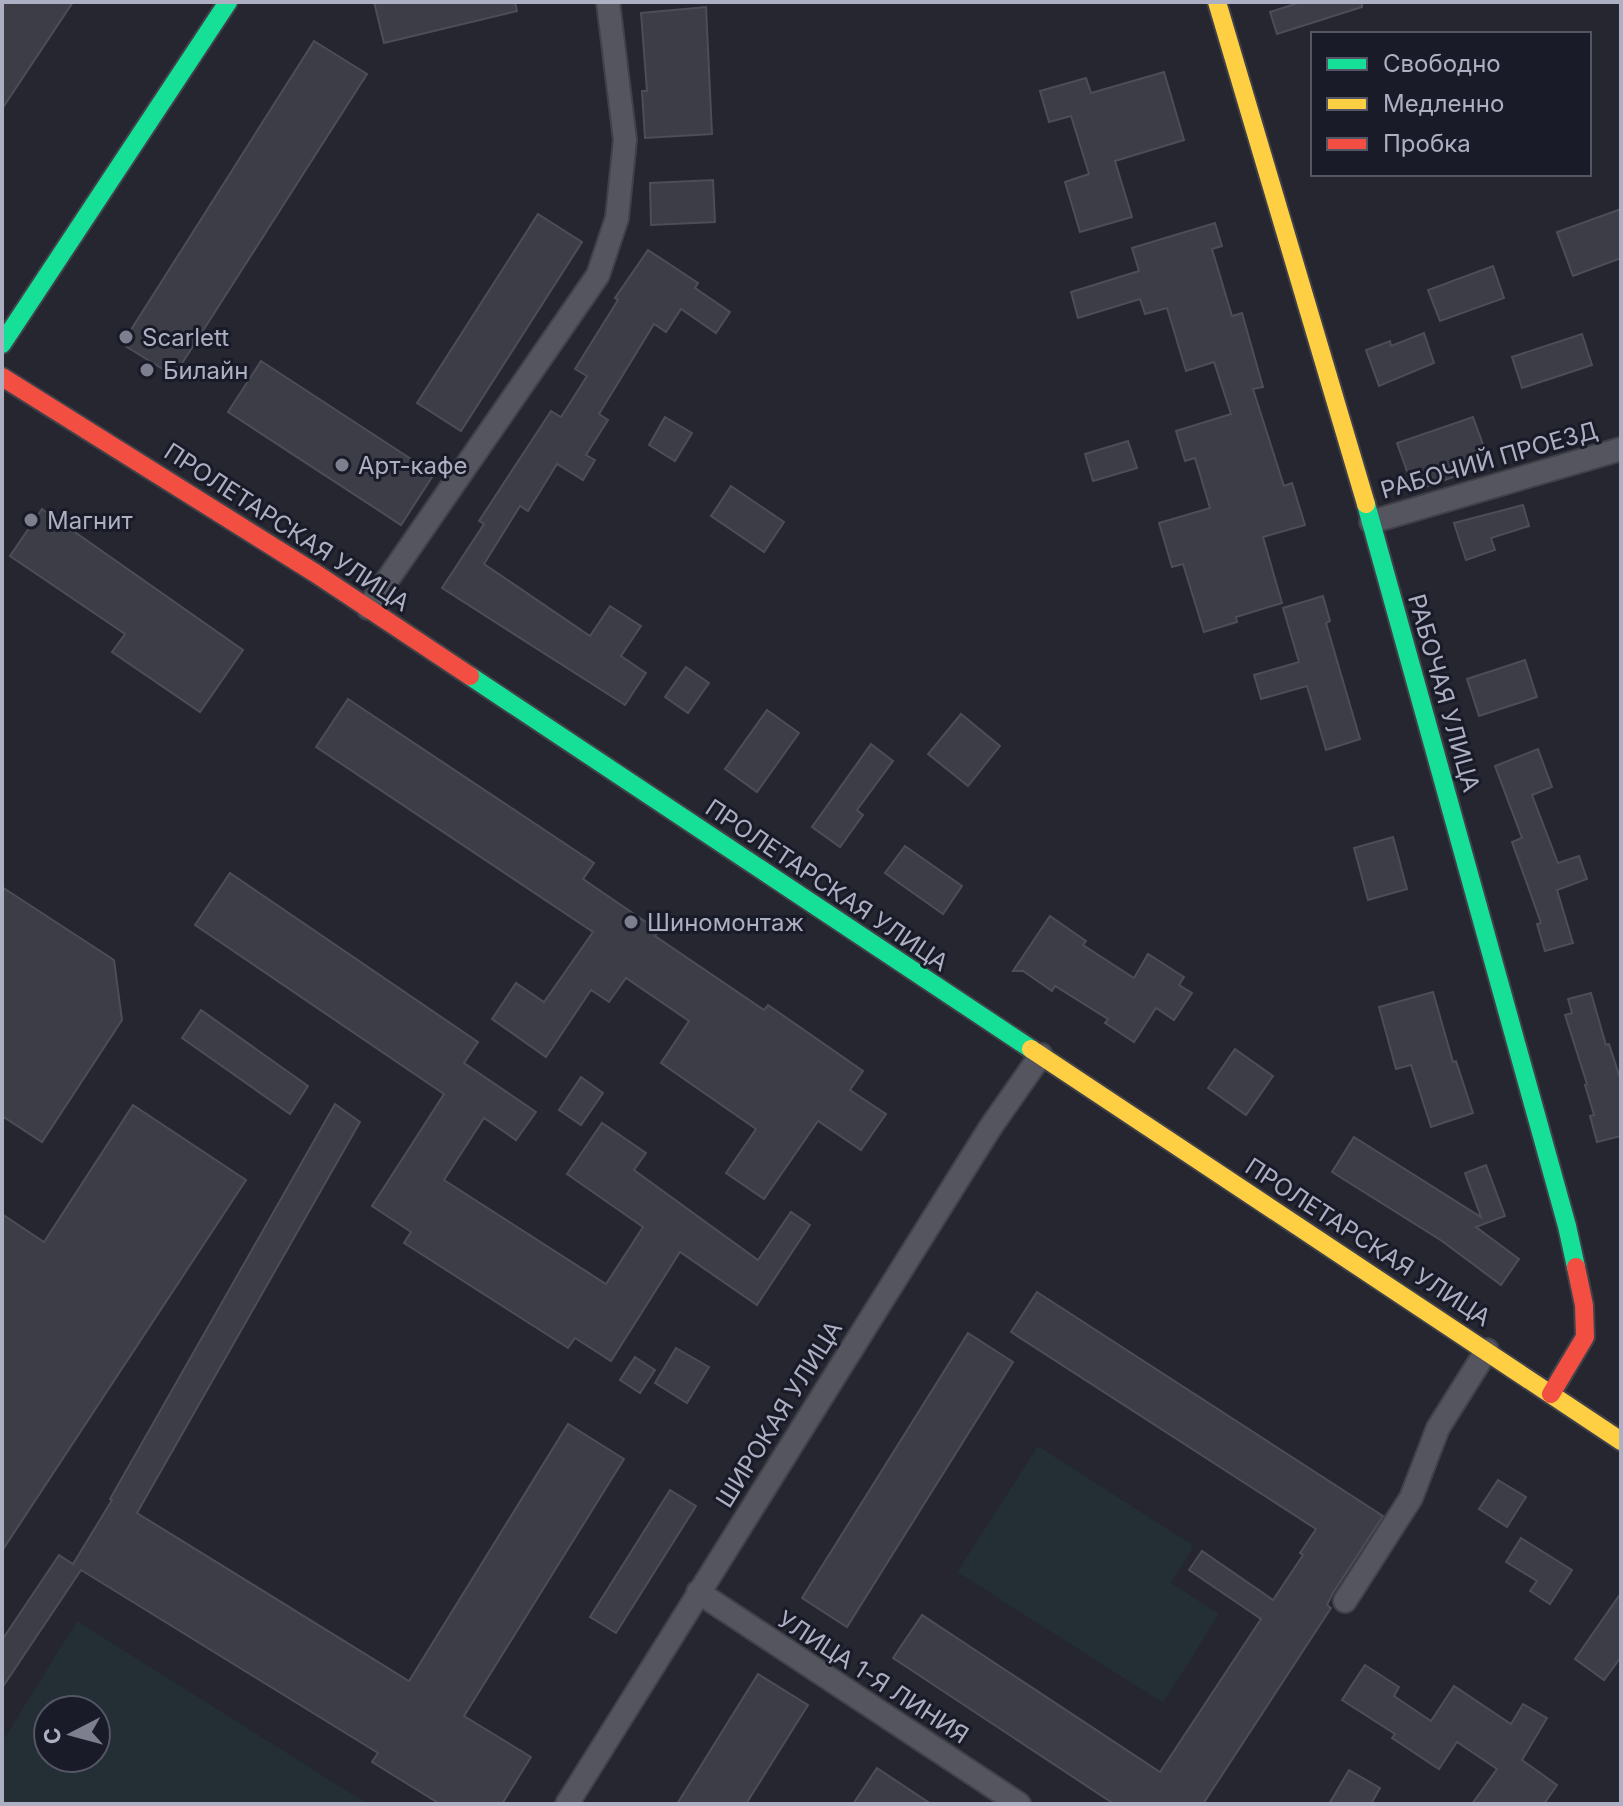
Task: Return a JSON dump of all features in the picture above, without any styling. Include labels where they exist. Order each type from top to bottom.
[{"type":"main road","points":[[2,344],[228,2]]},
{"type":"main road","name":"РАБОЧАЯ УЛИЦА","points":[[1217,2],[1371,522],[1567,1226],[1584,1305],[1585,1337],[1551,1394]]},
{"type":"main road","name":"ПРОЛЕТАРСКАЯ УЛИЦА","points":[[2,377],[135,458],[368,608],[1621,1441]]},
{"type":"street","points":[[368,608],[598,275],[617,218],[625,140],[608,2]]},
{"type":"street","name":"РАБОЧИЙ ПРОЕЗД","points":[[1371,522],[1621,449]]},
{"type":"street","name":"ШИРОКАЯ УЛИЦА","points":[[567,1804],[990,1128],[1041,1055]]},
{"type":"street","points":[[1345,1601],[1411,1498],[1438,1428],[1487,1350]]},
{"type":"street","name":"УЛИЦА 1-Я ЛИНИЯ","points":[[698,1592],[1019,1804]]},
{"type":"shaded area","points":[[1038,1446],[1194,1546],[1171,1583],[1219,1614],[1163,1703],[957,1572]]},
{"type":"shaded area","points":[[77,1621],[368,1804],[2,1804],[2,1742]]},
{"type":"building","points":[[2,2],[73,2],[2,109]]},
{"type":"building","points":[[374,2],[515,2],[517,11],[384,43]]},
{"type":"building","points":[[1301,2],[1362,2],[1362,7],[1277,34],[1270,12]]},
{"type":"building","points":[[706,7],[712,134],[645,138],[642,91],[647,91],[641,13]]},
{"type":"building","points":[[314,41],[367,74],[174,376],[122,344]]},
{"type":"building","points":[[1164,72],[1184,140],[1115,161],[1132,217],[1080,232],[1065,182],[1089,174],[1071,116],[1049,122],[1040,91],[1086,78],[1091,93]]},
{"type":"building","points":[[713,180],[715,222],[651,225],[650,183]]},
{"type":"building","points":[[1621,209],[1621,258],[1573,276],[1557,232]]},
{"type":"building","points":[[538,214],[582,242],[461,431],[417,403]]},
{"type":"building","points":[[1215,223],[1222,246],[1212,249],[1232,316],[1242,313],[1263,387],[1253,389],[1284,486],[1292,483],[1305,525],[1263,537],[1282,603],[1236,617],[1237,622],[1204,632],[1183,564],[1172,567],[1159,523],[1210,508],[1195,458],[1185,461],[1176,431],[1231,414],[1214,362],[1186,371],[1167,308],[1145,314],[1140,299],[1078,318],[1071,292],[1139,271],[1132,248]]},
{"type":"building","points":[[648,250],[698,283],[695,288],[730,312],[716,333],[681,309],[666,332],[654,324],[599,414],[608,420],[586,455],[595,460],[583,480],[557,464],[528,511],[520,506],[484,564],[590,636],[610,606],[641,626],[621,656],[646,673],[625,705],[442,588],[484,524],[479,521],[551,411],[561,417],[587,376],[575,369],[618,300],[615,298]]},
{"type":"building","points":[[1493,266],[1504,298],[1440,321],[1428,290]]},
{"type":"building","points":[[1424,333],[1434,363],[1379,386],[1366,350],[1390,341],[1391,346]]},
{"type":"building","points":[[1582,334],[1592,365],[1522,388],[1512,357]]},
{"type":"building","points":[[261,361],[434,474],[401,525],[228,412]]},
{"type":"building","points":[[665,417],[692,433],[675,461],[649,445]]},
{"type":"building","points":[[1473,417],[1490,464],[1414,491],[1397,443]]},
{"type":"building","points":[[1128,441],[1137,468],[1093,481],[1085,454]]},
{"type":"building","points":[[731,486],[784,522],[764,552],[711,516]]},
{"type":"building","points":[[1523,505],[1529,526],[1491,538],[1495,550],[1466,560],[1454,523]]},
{"type":"building","points":[[42,509],[243,650],[200,712],[112,652],[125,634],[10,556]]},
{"type":"building","points":[[1323,596],[1330,621],[1326,623],[1360,739],[1326,750],[1307,686],[1261,699],[1254,675],[1299,662],[1283,608]]},
{"type":"building","points":[[1525,660],[1537,697],[1479,716],[1467,679]]},
{"type":"building","points":[[686,667],[709,683],[688,713],[665,697]]},
{"type":"building","points":[[348,699],[594,863],[583,879],[659,931],[655,936],[764,1010],[768,1005],[863,1071],[850,1090],[886,1114],[861,1150],[818,1121],[764,1199],[726,1173],[756,1129],[661,1063],[689,1021],[626,978],[609,1002],[591,990],[546,1057],[492,1019],[516,983],[544,1002],[593,932],[316,747]]},
{"type":"building","points":[[767,710],[799,733],[757,792],[725,769]]},
{"type":"building","points":[[961,714],[1000,746],[968,786],[928,754]]},
{"type":"building","points":[[871,744],[893,761],[857,810],[863,815],[840,847],[812,827]]},
{"type":"building","points":[[1538,749],[1552,787],[1532,795],[1558,863],[1579,856],[1587,879],[1557,890],[1573,943],[1545,951],[1537,924],[1541,923],[1512,842],[1522,838],[1495,766]]},
{"type":"building","points":[[1393,837],[1407,889],[1368,900],[1354,848]]},
{"type":"building","points":[[905,846],[962,886],[943,914],[885,873]]},
{"type":"building","points":[[230,873],[478,1042],[464,1063],[536,1112],[516,1140],[484,1118],[444,1180],[606,1284],[643,1227],[567,1174],[602,1123],[646,1153],[634,1170],[758,1260],[791,1212],[810,1225],[757,1305],[680,1252],[611,1361],[575,1338],[568,1348],[404,1243],[411,1232],[372,1206],[444,1094],[195,925]]},
{"type":"building","points":[[2,887],[114,960],[122,1020],[42,1142],[2,1116]]},
{"type":"building","points":[[1050,916],[1086,941],[1083,945],[1134,978],[1148,954],[1184,977],[1179,985],[1192,993],[1174,1020],[1156,1008],[1134,1042],[1105,1023],[1108,1019],[1055,986],[1052,991],[1023,971],[1013,971]]},
{"type":"building","points":[[1433,992],[1453,1062],[1456,1061],[1473,1113],[1431,1127],[1411,1065],[1396,1069],[1379,1007]]},
{"type":"building","points":[[1591,993],[1606,1045],[1609,1044],[1621,1081],[1621,1136],[1597,1142],[1590,1116],[1594,1115],[1587,1084],[1565,1015],[1572,1013],[1568,999]]},
{"type":"building","points":[[201,1010],[308,1086],[290,1114],[182,1038]]},
{"type":"building","points":[[1235,1049],[1273,1076],[1246,1115],[1208,1088]]},
{"type":"building","points":[[581,1077],[603,1093],[581,1125],[559,1110]]},
{"type":"building","points":[[335,1104],[360,1122],[137,1513],[409,1681],[568,1424],[624,1459],[464,1716],[531,1757],[502,1804],[440,1804],[372,1762],[378,1753],[81,1570],[2,1688],[2,1640],[59,1555],[73,1564]]},
{"type":"building","points":[[133,1105],[246,1180],[2,1551],[2,1214],[44,1242]]},
{"type":"building","points":[[1354,1137],[1481,1217],[1465,1173],[1486,1165],[1505,1216],[1476,1227],[1519,1259],[1501,1285],[1442,1241],[1332,1172]]},
{"type":"building","points":[[1037,1292],[1383,1516],[1333,1593],[1327,1605],[1331,1608],[1203,1804],[1114,1804],[893,1658],[922,1615],[1160,1772],[1261,1619],[1189,1570],[1202,1551],[1273,1600],[1316,1529],[1011,1332]]},
{"type":"building","points":[[968,1333],[1013,1362],[847,1627],[802,1598]]},
{"type":"building","points":[[676,1348],[709,1367],[687,1403],[655,1383]]},
{"type":"building","points":[[635,1357],[655,1370],[640,1393],[620,1380]]},
{"type":"building","points":[[1498,1480],[1526,1497],[1507,1527],[1479,1509]]},
{"type":"building","points":[[670,1490],[696,1506],[616,1633],[590,1617]]},
{"type":"building","points":[[1521,1538],[1572,1570],[1550,1604],[1530,1591],[1537,1581],[1506,1562]]},
{"type":"building","points":[[1621,1593],[1621,1657],[1604,1680],[1575,1659]]},
{"type":"building","points":[[1365,1665],[1399,1687],[1394,1696],[1431,1721],[1454,1686],[1511,1724],[1523,1704],[1547,1718],[1522,1760],[1557,1785],[1544,1804],[1472,1804],[1497,1769],[1457,1742],[1439,1769],[1392,1738],[1395,1734],[1342,1700]]},
{"type":"building","points":[[758,1674],[808,1705],[746,1804],[677,1804]]},
{"type":"building","points":[[877,1768],[931,1804],[853,1804]]},
{"type":"building","points":[[1349,1770],[1380,1788],[1371,1804],[1329,1804]]},
{"type":"traffic: fast","points":[[2,344],[228,2]]},
{"type":"traffic: fast","points":[[1366,504],[1576,1267]]},
{"type":"traffic: fast","points":[[470,676],[1031,1049]]},
{"type":"traffic: slow","points":[[1217,2],[1366,504]]},
{"type":"traffic: slow","points":[[1031,1049],[1621,1441]]},
{"type":"traffic: jam","points":[[2,377],[315,573],[470,676]]},
{"type":"traffic: jam","points":[[1551,1394],[1585,1337],[1584,1305],[1576,1267]]},
{"type":"place","name":"Scarlett","points":[[126,337]]},
{"type":"place","name":"Билайн","points":[[147,370]]},
{"type":"place","name":"Арт-кафе","points":[[342,465]]},
{"type":"place","name":"Магнит","points":[[31,520]]},
{"type":"place","name":"Шиномонтаж","points":[[631,922]]}]
